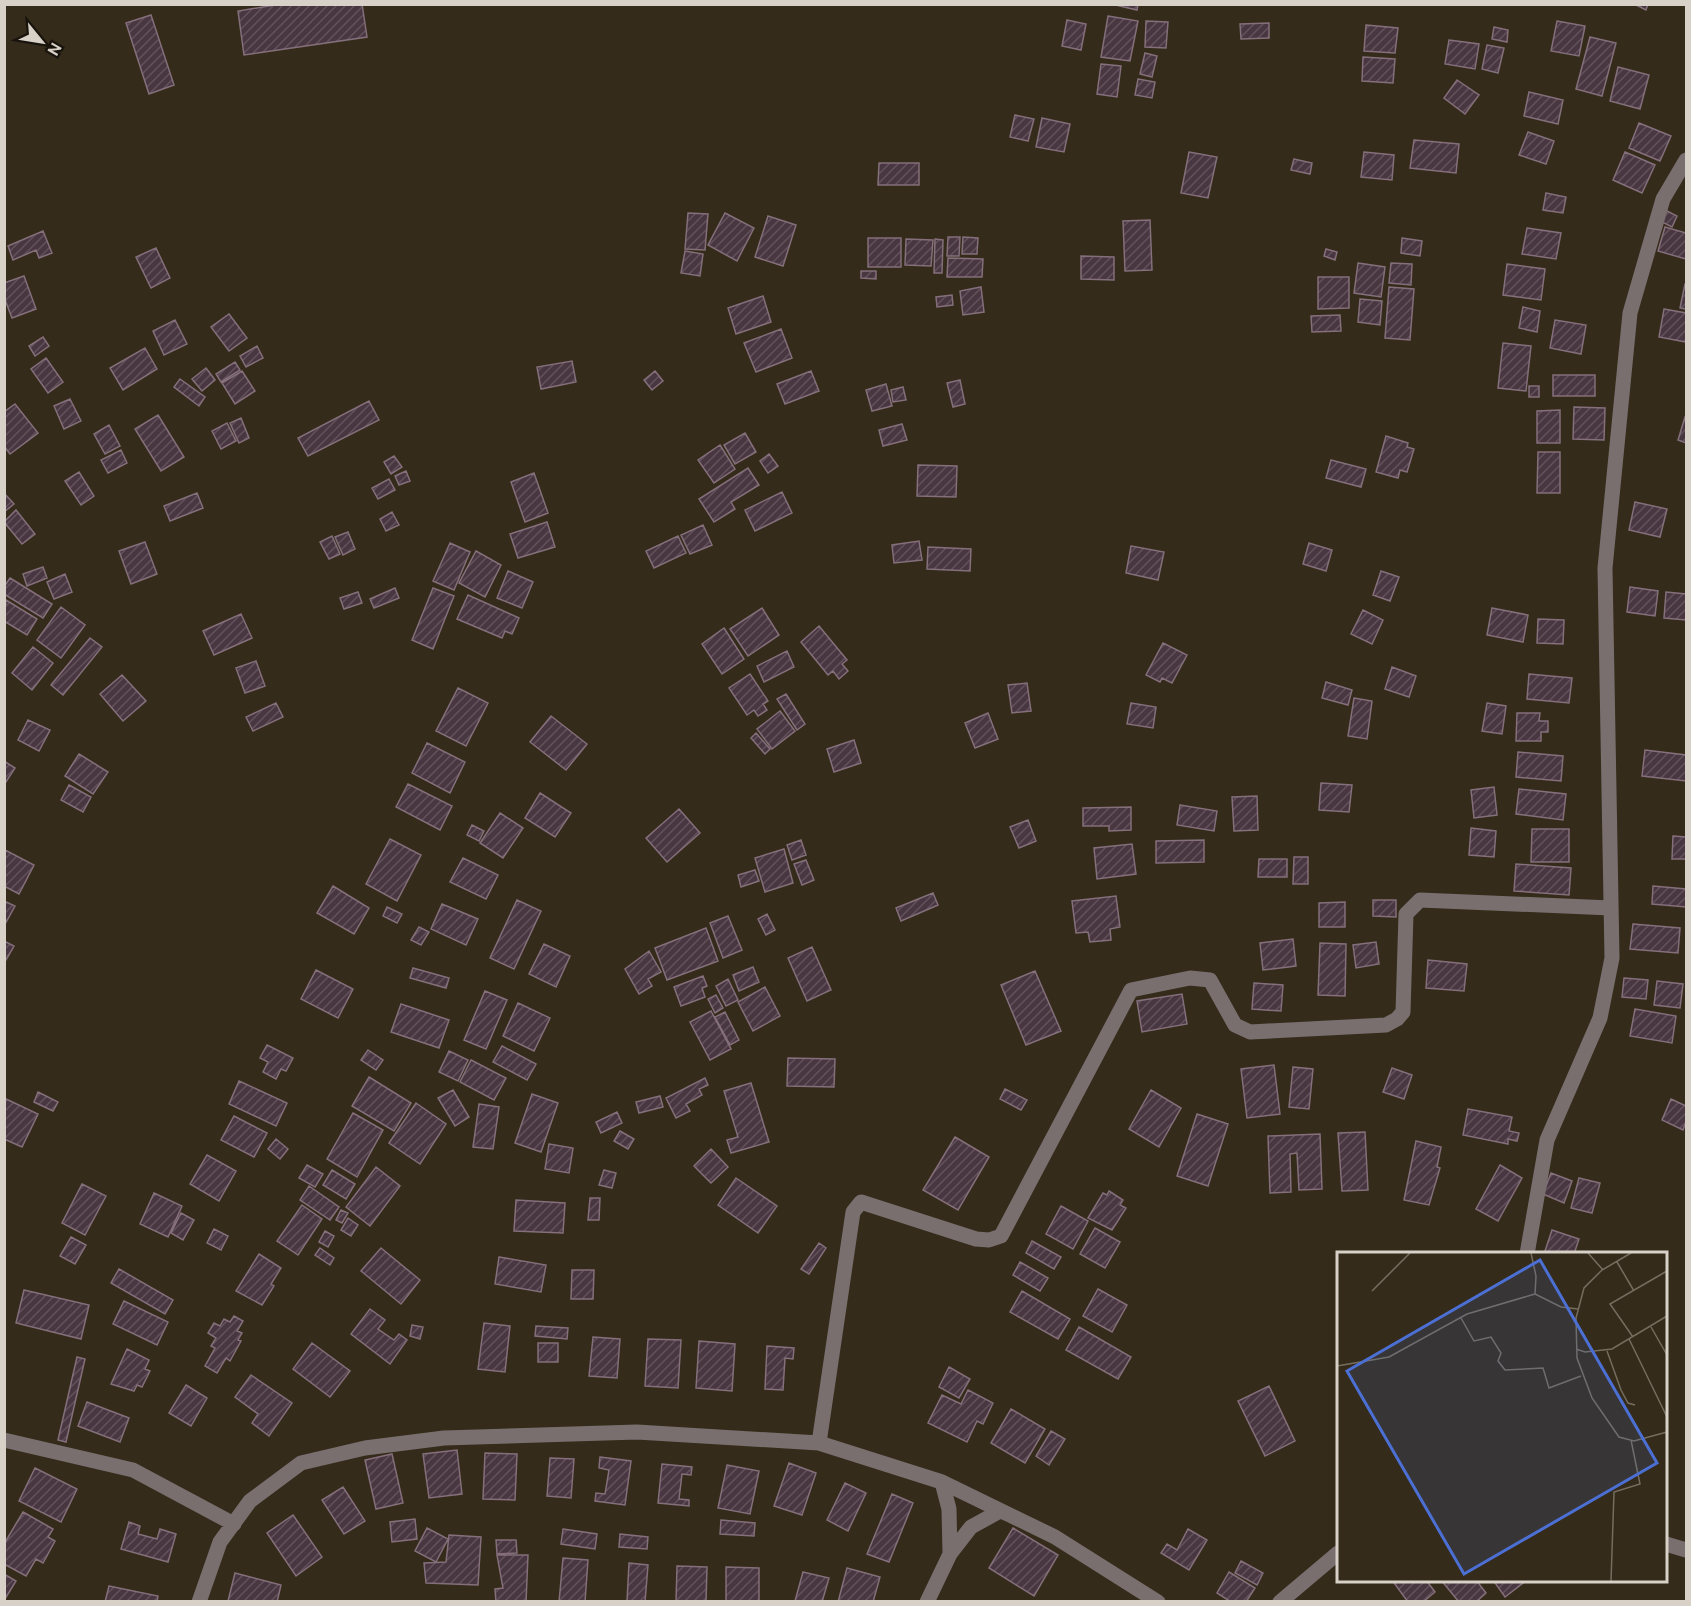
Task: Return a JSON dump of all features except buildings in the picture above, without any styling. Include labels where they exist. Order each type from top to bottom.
[{"type":"street","points":[[1527,1252],[1547,1140],[1600,1018],[1612,958],[1605,568],[1630,313],[1664,199],[1686,160]]},
{"type":"street","points":[[819,1443],[853,1212],[858,1204],[861,1202],[976,1239],[1001,1236],[1131,990],[1190,978],[1210,981],[1235,1024],[1250,1032],[1386,1025],[1403,1012],[1406,914],[1420,900],[1611,908]]},
{"type":"street","points":[[199,1602],[220,1542],[250,1502],[301,1463],[365,1448],[444,1438],[637,1432],[819,1443],[942,1482],[1055,1537],[1158,1602]]},
{"type":"street","points":[[4,1440],[133,1470],[234,1524]]},
{"type":"street","points":[[942,1482],[949,1509],[950,1554]]},
{"type":"street","points":[[927,1602],[950,1554],[971,1527],[1000,1510]]},
{"type":"street","points":[[1667,1545],[1686,1550]]},
{"type":"street","points":[[1280,1602],[1337,1554]]}]
